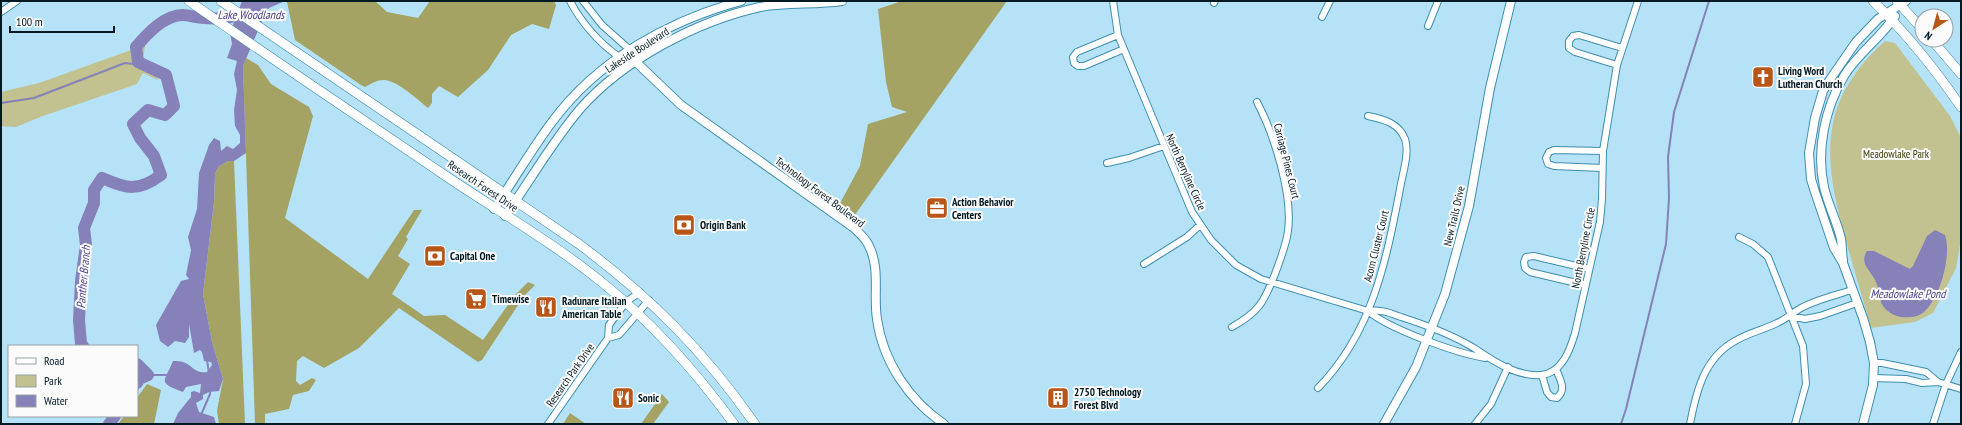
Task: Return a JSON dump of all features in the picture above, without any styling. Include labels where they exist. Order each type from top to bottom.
[{"type":"main road","name":"Research Forest Drive","points":[[189,1],[278,63],[569,258],[626,302],[682,358],[705,384],[734,424]]},
{"type":"main road","name":"Research Forest Drive","points":[[221,1],[288,48],[579,244],[640,292],[650,300],[690,341],[714,368],[755,424]]},
{"type":"main road","points":[[1872,1],[1889,18],[1943,80],[1961,107]]},
{"type":"main road","points":[[1901,3],[1914,19]]},
{"type":"main road","points":[[1939,48],[1961,74]]},
{"type":"street","points":[[1,12],[17,1]]},
{"type":"street","name":"Technology Forest Boulevard","points":[[570,1],[591,30],[619,56],[636,62]]},
{"type":"street","name":"Technology Forest Boulevard","points":[[583,1],[602,25],[629,49],[636,62],[681,105],[854,228],[868,243],[876,266],[877,319],[889,358],[907,390],[920,404],[944,424]]},
{"type":"street","name":"Lakeside Boulevard","points":[[494,209],[552,122],[582,89],[604,68],[629,49],[668,28],[724,6],[741,1]]},
{"type":"street","name":"Lakeside Boulevard","points":[[505,216],[580,109],[609,80],[636,62],[677,37],[725,16],[761,7],[842,1]]},
{"type":"street","name":"North Berryline Circle","points":[[1113,1],[1118,35],[1192,212],[1211,240],[1236,265],[1271,283],[1368,311],[1380,310],[1432,328],[1473,348],[1487,358],[1530,375],[1542,375],[1556,369],[1567,357],[1571,348],[1600,222],[1603,151],[1617,65],[1638,1]]},
{"type":"street","points":[[1322,17],[1330,1]]},
{"type":"street","points":[[1428,26],[1438,1]]},
{"type":"street","name":"New Trails Drive","points":[[1384,424],[1428,340],[1445,294],[1469,206],[1490,88],[1511,1]]},
{"type":"street","points":[[1843,263],[1841,240],[1824,188],[1821,164],[1823,135],[1836,92],[1844,76],[1901,3]]},
{"type":"street","points":[[724,6],[725,16]]},
{"type":"street","points":[[1863,424],[1873,386],[1874,363],[1868,336],[1857,303],[1843,263],[1834,248],[1828,232],[1811,179],[1809,153],[1815,118],[1823,91],[1837,68],[1856,42],[1878,20],[1889,18]]},
{"type":"street","points":[[1118,35],[1077,52],[1073,57],[1074,63],[1078,66],[1084,66],[1124,49]]},
{"type":"street","points":[[1617,65],[1575,52],[1569,48],[1568,42],[1573,36],[1579,35],[1622,48]]},
{"type":"street","name":"Carriage Pines Court","points":[[1232,327],[1253,314],[1263,303],[1285,247],[1289,215],[1286,189],[1269,124],[1257,102]]},
{"type":"street","name":"Acorn Cluster Court","points":[[1318,388],[1343,360],[1368,311],[1385,262],[1406,154],[1405,140],[1401,131],[1394,124],[1383,119],[1368,116]]},
{"type":"street","points":[[1107,163],[1130,158],[1164,146]]},
{"type":"street","points":[[1602,168],[1554,166],[1548,164],[1546,158],[1549,152],[1554,150],[1603,151]]},
{"type":"street","points":[[1144,264],[1180,242],[1200,225]]},
{"type":"street","points":[[1739,237],[1753,244],[1768,257],[1803,346],[1806,384],[1795,424]]},
{"type":"street","points":[[1585,285],[1530,272],[1525,268],[1524,262],[1526,257],[1534,256],[1589,269]]},
{"type":"street","points":[[1690,424],[1700,382],[1720,352],[1742,337],[1791,316],[1802,307],[1852,290]]},
{"type":"street","name":"Research Park Drive","points":[[548,424],[608,338],[609,325],[626,302],[640,292]]},
{"type":"street","name":"Research Park Drive","points":[[608,338],[619,335],[650,300]]},
{"type":"street","points":[[1791,316],[1805,319],[1820,316],[1857,303]]},
{"type":"street","name":"North Berryline Circle","points":[[1368,311],[1377,319],[1428,340],[1469,355],[1487,358]]},
{"type":"street","points":[[1932,424],[1946,384],[1961,352]]},
{"type":"street","points":[[1874,363],[1882,363],[1926,372],[1938,382]]},
{"type":"street","points":[[1475,424],[1491,404],[1508,367]]},
{"type":"street","points":[[1542,375],[1551,397],[1558,398],[1562,394],[1563,388],[1556,369]]},
{"type":"street","points":[[1915,381],[1918,370]]},
{"type":"street","points":[[1873,378],[1894,378],[1922,383],[1938,382],[1961,389]]},
{"type":"green space","points":[[142,37],[146,39],[143,60],[159,70],[155,73],[158,80],[143,73],[137,84],[40,117],[16,127],[1,126],[1,92],[39,83],[131,50]]},
{"type":"green space","name":"Meadowlake Park","points":[[1885,41],[1895,43],[1950,116],[1961,138],[1961,239],[1956,268],[1933,313],[1915,322],[1871,328],[1838,211],[1830,158],[1831,133],[1837,109],[1847,86],[1863,64]]},
{"type":"shaded area","points":[[288,1],[375,1],[387,12],[418,18],[430,1],[554,1],[556,5],[549,29],[532,24],[511,35],[488,70],[458,97],[439,86],[432,94],[432,103],[428,108],[407,91],[394,83],[383,80],[374,82],[365,87],[361,85],[295,40]]},
{"type":"shaded area","points":[[902,1],[1007,1],[852,219],[838,207],[860,166],[868,124],[907,112],[892,107],[886,82],[878,9]]},
{"type":"shaded area","points":[[246,58],[258,65],[271,84],[309,107],[313,116],[285,218],[368,279],[414,210],[422,210],[406,237],[408,239],[398,256],[410,264],[392,294],[424,316],[445,315],[483,340],[515,295],[528,282],[535,285],[524,296],[482,360],[478,362],[399,308],[359,348],[324,368],[303,356],[297,361],[296,381],[300,385],[312,378],[316,380],[309,391],[293,395],[289,409],[265,414],[265,424],[255,424],[243,66]]},
{"type":"shaded area","points":[[228,161],[234,161],[245,424],[219,424],[217,411],[223,379],[212,342],[203,294],[214,202],[215,174],[218,167]]},
{"type":"shaded area","points":[[147,384],[161,390],[154,424],[118,424],[123,417],[138,417],[138,397]]},
{"type":"shaded area","points":[[662,394],[669,402],[653,424],[641,424]]},
{"type":"shaded area","points":[[570,413],[586,424],[563,424]]},
{"type":"water","name":"Lake Woodlands","points":[[242,1],[285,1],[269,8],[265,14],[243,66],[246,153],[234,161],[228,161],[218,167],[215,174],[214,202],[203,294],[212,342],[223,379],[219,391],[209,392],[203,395],[203,399],[196,403],[199,412],[214,417],[216,424],[173,424],[178,413],[191,397],[191,392],[194,391],[200,393],[201,384],[186,387],[183,392],[166,384],[165,378],[173,361],[183,362],[199,372],[207,372],[212,365],[211,362],[204,361],[200,350],[194,353],[189,324],[189,337],[185,343],[175,341],[168,347],[160,341],[156,325],[181,281],[189,279],[186,275],[191,250],[188,237],[197,209],[199,173],[209,145],[214,138],[220,141],[221,151],[227,146],[233,149],[240,143],[240,135],[235,126],[234,110],[237,90],[234,74],[237,61],[227,58],[232,44],[230,33]]},
{"type":"water","name":"Meadowlake Pond","points":[[1935,230],[1945,235],[1947,243],[1946,264],[1940,287],[1930,305],[1924,312],[1913,317],[1901,317],[1894,315],[1881,303],[1877,283],[1865,263],[1865,255],[1867,251],[1874,251],[1910,269],[1913,266],[1927,236]]},
{"type":"waterway","name":"Panther Branch","points":[[82,345],[79,320],[81,281],[86,245],[84,228],[94,203],[94,190],[102,178],[119,185],[132,187],[146,184],[161,175],[154,156],[140,138],[133,124],[148,110],[165,115],[174,106],[166,75],[138,62],[136,47],[156,26],[169,18],[183,15],[204,18],[237,16],[252,10],[267,1]]},
{"type":"waterway","points":[[1621,424],[1626,409],[1666,244],[1669,198],[1668,157],[1674,112],[1709,1]]},
{"type":"waterway","points":[[1,103],[34,98],[125,63],[133,64],[138,62]]},
{"type":"waterway","points":[[207,360],[209,373]]},
{"type":"waterway","name":"Panther Branch","points":[[138,365],[148,375],[139,379],[138,381]]},
{"type":"waterway","points":[[148,375],[167,375]]},
{"type":"waterway","points":[[201,415],[210,394],[210,389]]},
{"type":"waterway","name":"Panther Branch","points":[[109,424],[114,417]]},
{"type":"place","name":"Living Word Lutheran Church","points":[[1763,77]]},
{"type":"place","name":"Action Behavior Centers","points":[[937,208]]},
{"type":"place","name":"Origin Bank","points":[[684,225]]},
{"type":"place","name":"Capital One","points":[[435,256]]},
{"type":"place","name":"Timewise","points":[[476,299]]},
{"type":"place","name":"Radunare Italian American Table","points":[[546,307]]},
{"type":"place","name":"Sonic","points":[[623,398]]},
{"type":"place","name":"2750 Technology Forest Blvd","points":[[1058,398]]}]
